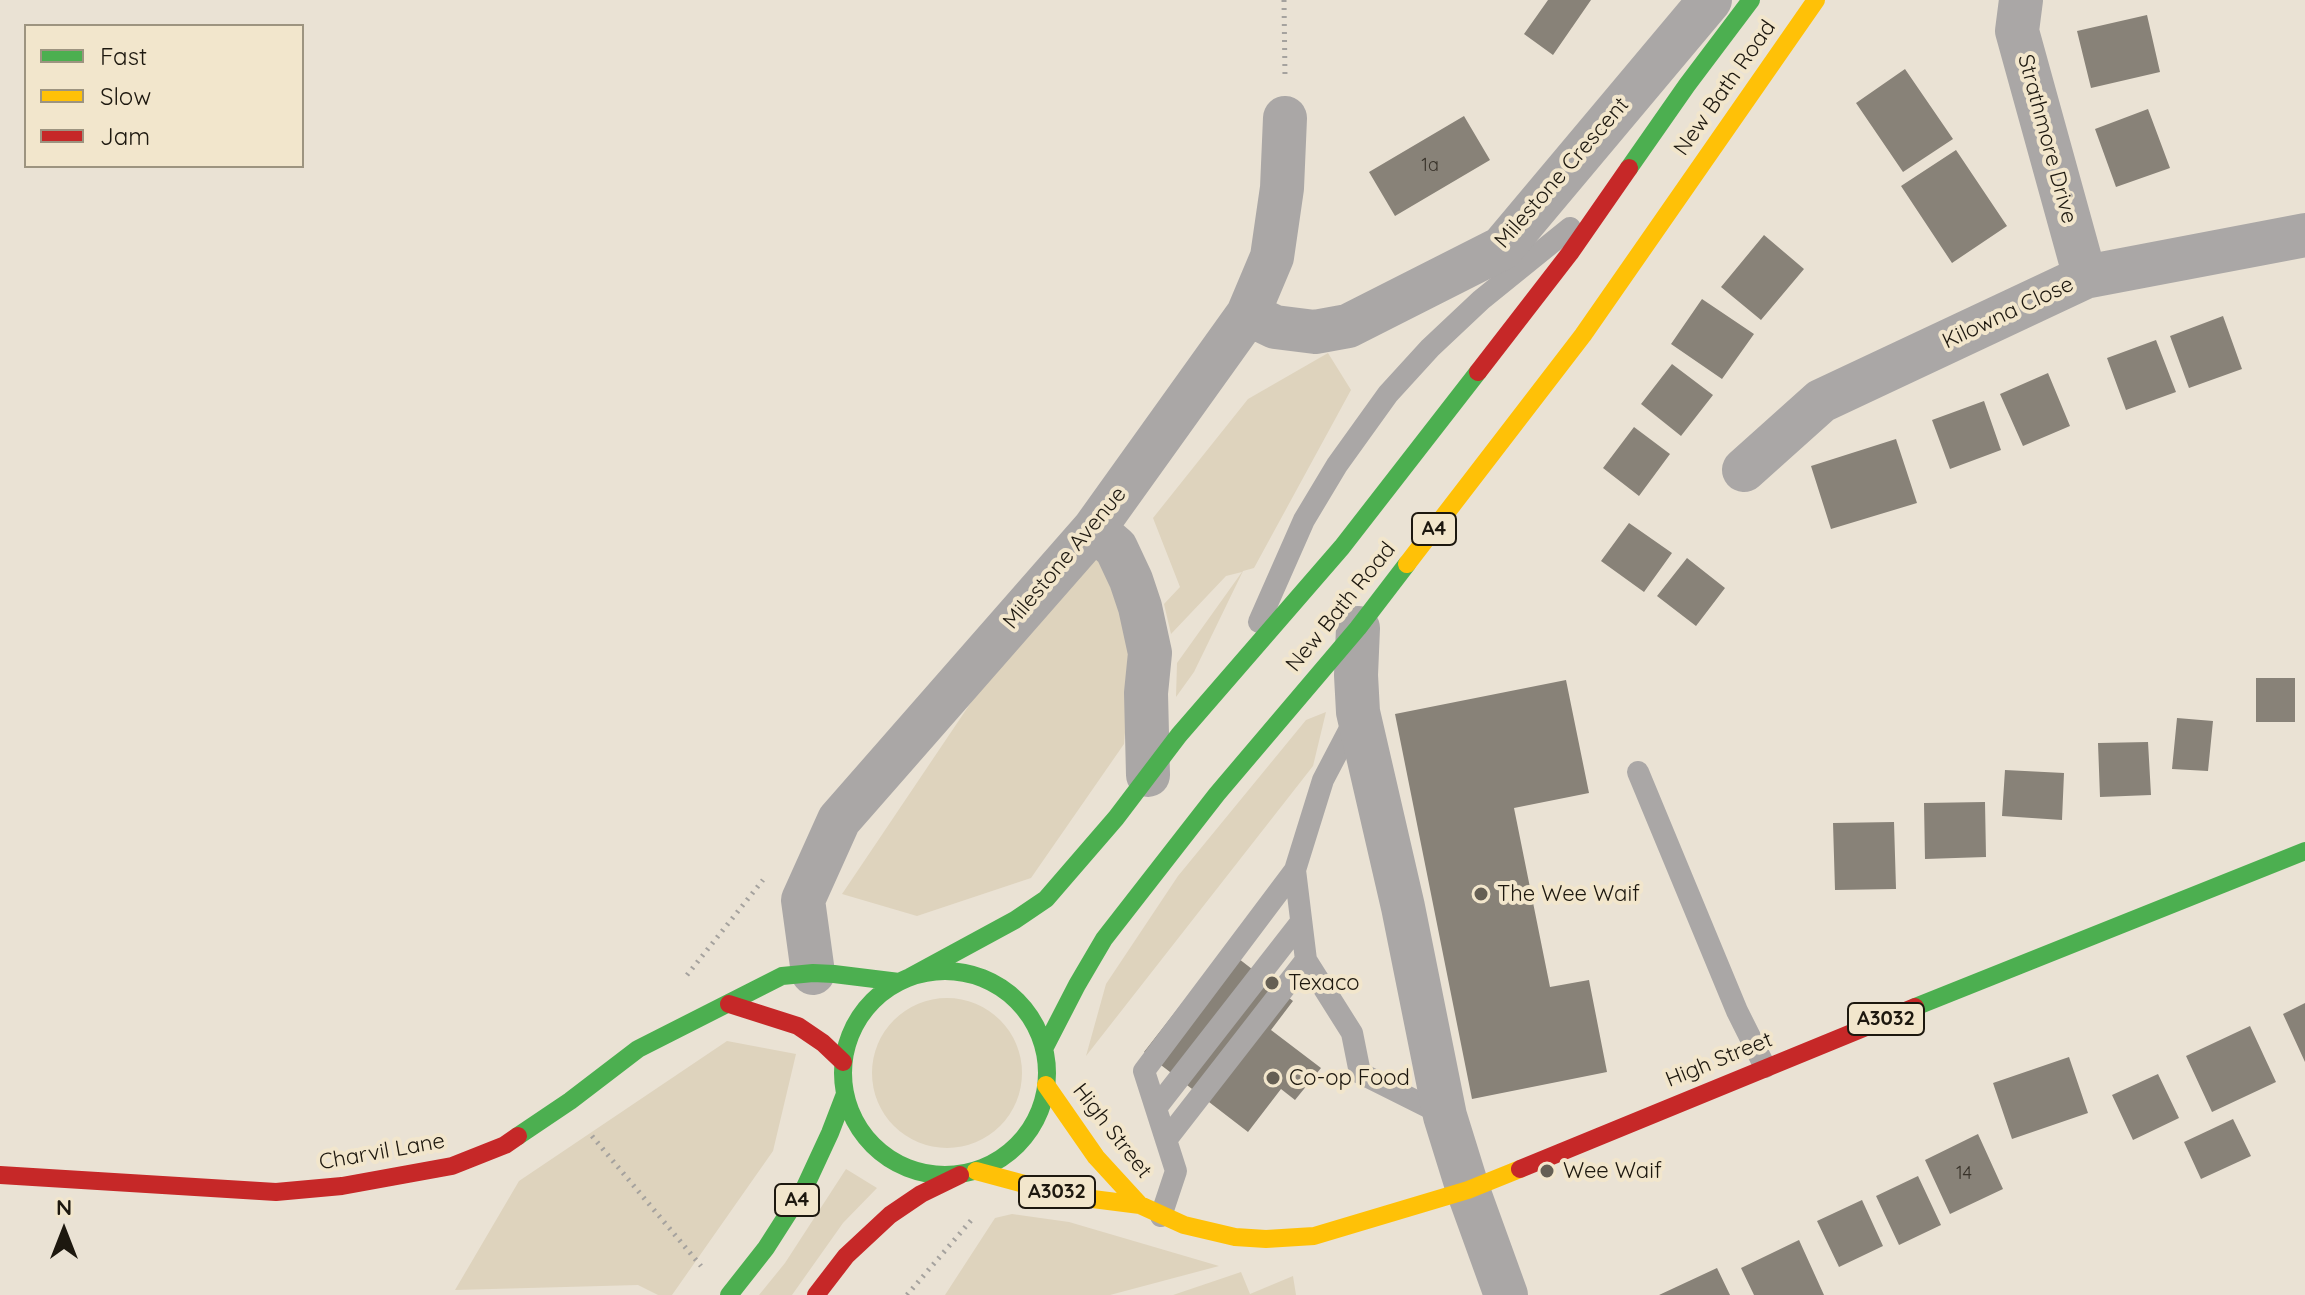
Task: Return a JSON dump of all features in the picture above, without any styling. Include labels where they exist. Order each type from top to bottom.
[{"type":"main road","name":"New Bath Road","points":[[905,980],[1015,920],[1046,899],[1116,818],[1179,735],[1342,547],[1407,464],[1570,253],[1687,85],[1751,0]]},
{"type":"main road","name":"New Bath Road","points":[[1044,1049],[1104,939],[1217,794],[1358,628],[1583,335],[1816,0]]},
{"type":"main road","name":"High Street","points":[[1046,1085],[1096,1157],[1140,1205],[1204,1231],[1235,1237],[1314,1236],[1468,1190],[1765,1067],[2305,851]]},
{"type":"main road","points":[[816,1295],[846,1256],[890,1215],[921,1194],[1001,1159],[1021,1142],[1036,1120],[1044,1098],[1044,1049],[1040,1034],[1024,1008],[1010,995],[995,984],[950,971],[905,980]]},
{"type":"main road","name":"Charvil Lane","points":[[0,1175],[276,1192],[342,1186],[452,1166],[505,1145],[638,1049],[782,976],[813,973],[905,980]]},
{"type":"main road","name":"A4","points":[[905,980],[881,993],[864,1011],[849,1039],[843,1062],[845,1094],[850,1112],[863,1134],[891,1160],[926,1173],[968,1173]]},
{"type":"main road","points":[[729,1004],[798,1026],[843,1062]]},
{"type":"main road","name":"A4","points":[[729,1295],[766,1248],[805,1187],[845,1094]]},
{"type":"main road","name":"High Street","points":[[968,1173],[1069,1196],[1140,1205]]},
{"type":"street","name":"Milestone Crescent","points":[[1248,314],[1275,327],[1315,332],[1348,326],[1502,248],[1710,0]]},
{"type":"street","name":"Strathmore Drive","points":[[2021,0],[2017,31],[2085,277]]},
{"type":"street","name":"Milestone Avenue","points":[[813,973],[803,900],[839,820],[1094,529],[1248,314],[1272,257],[1282,188],[1285,118]]},
{"type":"street","name":"Kilowna Close","points":[[1744,470],[1821,401],[2085,277],[2305,235]]},
{"type":"street","points":[[1094,529],[1116,548],[1140,607],[1150,653],[1146,693],[1148,775]]},
{"type":"street","points":[[1358,628],[1358,712],[1403,907],[1445,1116],[1506,1295]]},
{"type":"lane","points":[[1237,671],[1304,520],[1337,465],[1388,394],[1430,348],[1481,300],[1609,198]]},
{"type":"lane","points":[[1161,1216],[1176,1171],[1144,1071],[1295,870],[1323,780],[1358,712]]},
{"type":"lane","points":[[1638,772],[1737,1011],[1765,1067]]},
{"type":"lane","points":[[1295,870],[1306,960],[1352,1033],[1360,1073],[1445,1116]]},
{"type":"lane","points":[[1156,1108],[1301,922]]},
{"type":"lane","points":[[1166,1140],[1306,960]]},
{"type":"path","points":[[1284,0],[1285,118]]},
{"type":"path","points":[[584,1127],[706,1272]]},
{"type":"path","points":[[907,1295],[967,1224],[975,1217],[987,1214]]},
{"type":"shaded area","points":[[1328,353],[1351,390],[1254,568],[1243,571],[1194,672],[1176,697],[1177,663],[1242,572],[1226,576],[1171,634],[1164,604],[1180,587],[1153,518],[1248,399]]},
{"type":"shaded area","points":[[1100,546],[1133,644],[1124,744],[1031,878],[917,916],[842,894],[1042,597]]},
{"type":"shaded area","points":[[1326,712],[1313,766],[1086,1056],[1106,984],[1178,876],[1306,720]]},
{"type":"shaded area","points":[[947,998],[976,1003],[1000,1020],[1017,1044],[1022,1073],[1017,1102],[1000,1126],[976,1143],[947,1148],[918,1143],[894,1126],[877,1102],[872,1073],[877,1044],[894,1020],[918,1003]]},
{"type":"shaded area","points":[[727,1041],[796,1054],[773,1151],[672,1295],[658,1295],[638,1285],[455,1290],[519,1181]]},
{"type":"shaded area","points":[[846,1169],[877,1188],[843,1223],[792,1295],[759,1295],[785,1263]]},
{"type":"shaded area","points":[[1012,1214],[1069,1222],[1219,1266],[1110,1295],[945,1295],[995,1218]]},
{"type":"shaded area","points":[[1241,1272],[1250,1294],[1293,1276],[1296,1295],[1173,1295]]},
{"type":"building","points":[[1548,0],[1591,0],[1553,55],[1524,34]]},
{"type":"building","points":[[2147,15],[2160,72],[2091,88],[2077,31]]},
{"type":"building","points":[[1905,69],[1953,139],[1903,172],[1856,103]]},
{"type":"building","points":[[2148,109],[2170,168],[2116,187],[2095,129]]},
{"type":"building","points":[[1464,116],[1490,160],[1395,216],[1369,172]]},
{"type":"building","points":[[1956,150],[2007,226],[1952,263],[1901,186]]},
{"type":"building","points":[[1764,235],[1804,269],[1761,320],[1721,287]]},
{"type":"building","points":[[1702,299],[1754,334],[1722,379],[1671,344]]},
{"type":"building","points":[[2223,316],[2242,369],[2189,388],[2170,336]]},
{"type":"building","points":[[2156,340],[2176,392],[2126,410],[2107,358]]},
{"type":"building","points":[[1672,364],[1713,395],[1681,436],[1641,404]]},
{"type":"building","points":[[2048,373],[2070,426],[2023,446],[2000,394]]},
{"type":"building","points":[[1984,401],[2001,450],[1950,469],[1932,420]]},
{"type":"building","points":[[1634,427],[1670,454],[1639,496],[1603,468]]},
{"type":"building","points":[[1896,439],[1917,503],[1831,529],[1811,466]]},
{"type":"building","points":[[1629,523],[1672,553],[1644,592],[1601,561]]},
{"type":"building","points":[[1687,558],[1725,588],[1696,626],[1657,596]]},
{"type":"building","points":[[2256,678],[2295,678],[2295,722],[2256,722]]},
{"type":"building","name":"The Wee Waif","points":[[1566,680],[1589,793],[1514,808],[1550,987],[1589,980],[1607,1072],[1472,1099],[1395,714]]},
{"type":"building","points":[[2177,718],[2213,721],[2208,771],[2172,769]]},
{"type":"building","points":[[2148,742],[2151,795],[2100,797],[2098,743]]},
{"type":"building","points":[[2005,770],[2064,773],[2062,820],[2002,816]]},
{"type":"building","points":[[1985,802],[1986,857],[1925,859],[1924,803]]},
{"type":"building","points":[[1894,822],[1896,889],[1835,890],[1833,823]]},
{"type":"building","points":[[1225,948],[1293,1001],[1271,1030],[1321,1068],[1295,1100],[1281,1089],[1248,1132],[1144,1052]]},
{"type":"building","points":[[2305,1003],[2305,1062],[2283,1014]]},
{"type":"building","points":[[2250,1026],[2276,1082],[2212,1112],[2186,1056]]},
{"type":"building","points":[[2069,1057],[2088,1113],[2012,1139],[1993,1083]]},
{"type":"building","points":[[2158,1074],[2179,1118],[2133,1140],[2112,1095]]},
{"type":"building","points":[[2233,1119],[2251,1156],[2201,1179],[2184,1142]]},
{"type":"building","points":[[1978,1134],[2003,1189],[1950,1214],[1925,1160]]},
{"type":"building","points":[[1918,1176],[1941,1225],[1899,1245],[1876,1196]]},
{"type":"building","points":[[1862,1200],[1883,1246],[1839,1267],[1817,1221]]},
{"type":"building","points":[[1799,1240],[1824,1295],[1754,1295],[1741,1268]]},
{"type":"building","points":[[1717,1268],[1730,1295],[1659,1295]]},
{"type":"traffic: fast","points":[[1629,168],[1751,0]]},
{"type":"traffic: fast","points":[[910,977],[1015,920],[1046,899],[1116,818],[1179,735],[1342,547],[1478,372]]},
{"type":"traffic: fast","points":[[1044,1049],[1104,939],[1217,794],[1358,628],[1407,564]]},
{"type":"traffic: fast","points":[[1915,1007],[2305,851]]},
{"type":"traffic: fast","points":[[945,971],[984,979],[1002,988],[1017,1001],[1030,1016],[1039,1034],[1047,1073],[1039,1112],[1030,1130],[1017,1145],[1002,1158],[984,1167],[945,1175],[906,1167],[888,1158],[873,1145],[860,1130],[851,1112],[843,1073],[851,1034],[860,1016],[873,1001],[888,988],[906,979],[945,971]]},
{"type":"traffic: fast","points":[[518,1136],[638,1049],[782,976],[834,974],[899,982]]},
{"type":"traffic: fast","points":[[729,1295],[766,1248],[805,1187],[845,1094]]},
{"type":"traffic: slow","points":[[1407,564],[1583,335],[1816,0]]},
{"type":"traffic: slow","points":[[1046,1085],[1096,1157],[1140,1205],[1184,1225],[1235,1237],[1314,1236],[1468,1190],[1520,1169]]},
{"type":"traffic: slow","points":[[976,1171],[1069,1196],[1140,1205]]},
{"type":"traffic: jam","points":[[1478,372],[1570,253],[1629,168]]},
{"type":"traffic: jam","points":[[729,1004],[798,1026],[843,1062]]},
{"type":"traffic: jam","points":[[1520,1169],[1915,1007]]},
{"type":"traffic: jam","points":[[0,1175],[276,1192],[342,1186],[452,1166],[505,1145],[518,1136]]},
{"type":"traffic: jam","points":[[816,1295],[846,1256],[890,1215],[921,1194],[960,1175]]},
{"type":"place","name":"The Wee Waif","points":[[1481,894]]},
{"type":"place","name":"Texaco","points":[[1272,983]]},
{"type":"place","name":"Co-op Food","points":[[1273,1078]]},
{"type":"place","name":"Wee Waif","points":[[1547,1171]]}]
